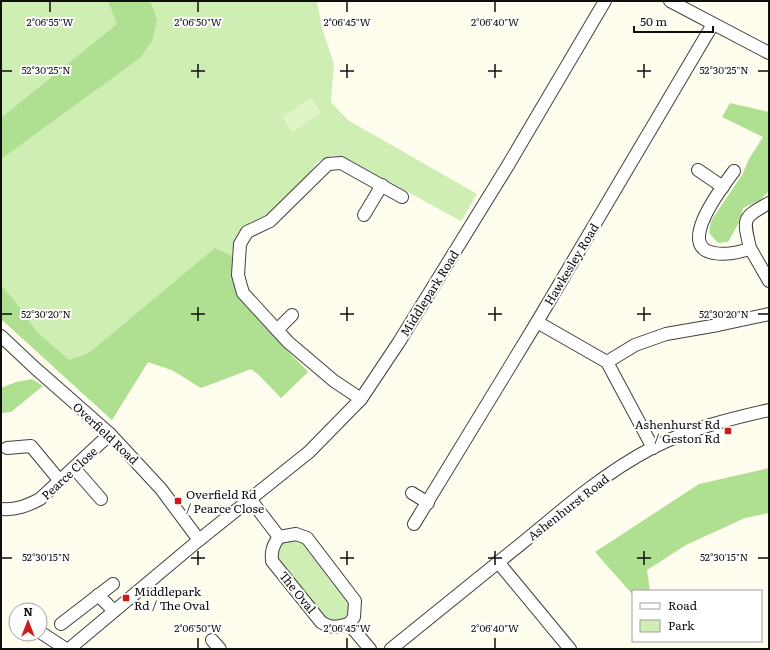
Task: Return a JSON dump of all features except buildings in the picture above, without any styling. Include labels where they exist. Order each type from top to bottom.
[{"type":"street","name":"Middlepark Road","points":[[67,649],[308,452],[361,399],[399,342],[507,167],[605,1]]},
{"type":"street","points":[[670,1],[769,53]]},
{"type":"street","name":"Hawkesley Road","points":[[414,524],[537,322],[712,24]]},
{"type":"street","points":[[361,399],[334,381],[288,342],[243,293],[238,275],[240,244],[247,232],[270,221],[328,164],[341,163],[402,197]]},
{"type":"street","points":[[698,170],[723,187]]},
{"type":"street","points":[[734,171],[705,217],[698,236],[701,247],[706,252],[720,254],[744,251],[750,248]]},
{"type":"street","points":[[364,215],[382,185]]},
{"type":"street","points":[[769,203],[752,212],[745,222],[750,248],[769,281]]},
{"type":"street","points":[[607,362],[635,345],[666,334],[769,314]]},
{"type":"street","points":[[277,330],[292,315]]},
{"type":"street","points":[[537,322],[607,362],[653,448]]},
{"type":"street","name":"Overfield Road","points":[[1,336],[110,434],[161,489],[199,540]]},
{"type":"street","name":"Ashenhurst Road","points":[[392,649],[620,465],[678,436],[712,424],[769,410]]},
{"type":"street","name":"Pearce Close","points":[[1,509],[14,510],[30,505],[40,499],[110,434]]},
{"type":"street","points":[[7,448],[31,446],[60,481]]},
{"type":"street","points":[[74,468],[101,499]]},
{"type":"street","points":[[412,493],[428,503]]},
{"type":"street","points":[[250,499],[279,537],[296,534],[307,538],[355,600],[354,617],[349,624],[370,649]]},
{"type":"street","name":"The Oval","points":[[279,537],[271,552],[272,561],[321,622],[327,626],[338,627],[349,624]]},
{"type":"street","points":[[498,562],[570,649]]},
{"type":"street","points":[[61,624],[113,584]]},
{"type":"street","points":[[98,595],[114,611]]},
{"type":"street","points":[[48,637],[67,649]]},
{"type":"green space","points":[[1,1],[317,1],[322,28],[334,64],[331,102],[348,120],[477,194],[461,221],[343,157],[332,156],[317,162],[306,178],[271,213],[251,222],[239,232],[234,243],[232,256],[233,276],[237,297],[308,372],[281,398],[259,375],[251,369],[201,388],[172,370],[148,362],[112,420],[1,319]]},
{"type":"green space","points":[[108,1],[150,1],[157,20],[152,41],[140,58],[1,159],[1,118],[117,24]]},
{"type":"green space","points":[[311,98],[321,113],[292,132],[282,117]]},
{"type":"green space","points":[[730,103],[769,112],[769,191],[760,200],[743,208],[741,219],[728,242],[718,243],[709,233],[711,221],[742,175],[749,159],[763,137],[722,117]]},
{"type":"green space","points":[[215,248],[232,256],[233,276],[237,297],[308,372],[281,398],[259,375],[251,369],[201,388],[172,370],[148,362],[112,420],[1,319],[1,285],[37,332],[69,360],[89,353]]},
{"type":"green space","points":[[32,379],[43,386],[11,412],[1,413],[1,388],[16,382]]},
{"type":"green space","points":[[769,468],[769,513],[745,518],[686,545],[647,570],[650,590],[632,590],[632,594],[595,552],[699,484]]},
{"type":"green space","points":[[300,539],[306,543],[352,602],[348,615],[341,621],[332,621],[324,618],[277,561],[280,545],[282,543]]},
{"type":"place","name":"Ashenhurst Rd / Geston Rd","points":[[728,431]]},
{"type":"place","name":"Overfield Rd / Pearce Close","points":[[178,501]]},
{"type":"place","name":"Middlepark Rd / The Oval","points":[[126,598]]}]
